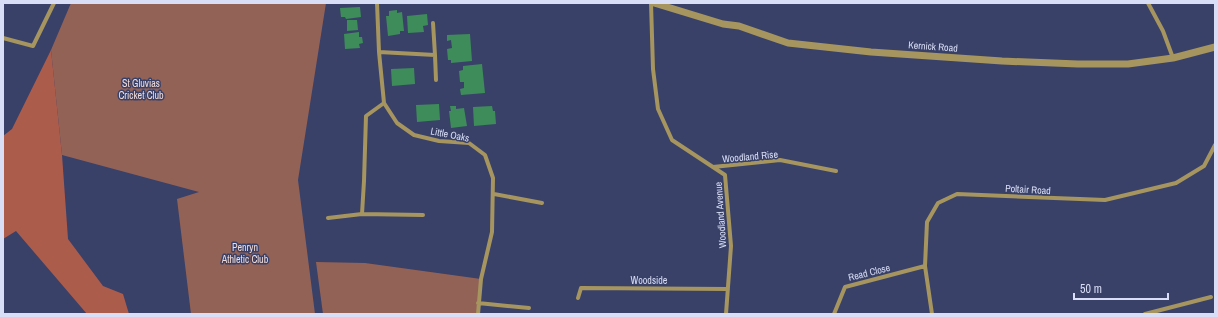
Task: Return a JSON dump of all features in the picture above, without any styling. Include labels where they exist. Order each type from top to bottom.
[{"type":"street","points":[[3,38],[33,46],[54,3]]},
{"type":"street","name":"Little Oaks","points":[[377,3],[379,52],[384,102],[397,122],[414,134],[439,141],[469,144],[485,155],[493,178],[494,194],[492,232],[482,279],[478,303],[478,314]]},
{"type":"street","name":"Woodland Avenue","points":[[651,3],[653,69],[658,109],[672,140],[725,175],[731,246],[726,314]]},
{"type":"street","name":"Kernick Road","points":[[654,3],[723,24],[739,26],[757,31],[788,43],[869,52],[1002,61],[1128,64],[1173,58],[1215,47]]},
{"type":"street","points":[[1148,3],[1163,30],[1173,58]]},
{"type":"street","points":[[433,23],[436,80]]},
{"type":"street","points":[[379,52],[434,55]]},
{"type":"street","points":[[362,214],[366,116],[384,102]]},
{"type":"street","name":"Poltair Road","points":[[932,314],[925,266],[927,222],[938,203],[957,194],[1104,200],[1176,183],[1204,166],[1215,145]]},
{"type":"street","name":"Woodland Rise","points":[[713,167],[780,160],[836,171]]},
{"type":"street","points":[[494,194],[542,203]]},
{"type":"street","points":[[328,218],[362,214],[423,215]]},
{"type":"street","name":"Read Close","points":[[834,314],[845,287],[925,266]]},
{"type":"street","name":"Woodside","points":[[578,298],[581,288],[728,289]]},
{"type":"street","points":[[1144,314],[1211,297]]},
{"type":"street","points":[[478,303],[529,308]]},
{"type":"green space","points":[[71,3],[326,3],[298,180],[315,314],[191,314],[177,199],[199,192],[62,155],[51,50]]},
{"type":"green space","points":[[316,262],[365,263],[481,279],[478,314],[323,314]]},
{"type":"shaded area","points":[[51,50],[62,155],[68,239],[103,286],[123,294],[129,314],[87,314],[16,231],[3,239],[3,136],[12,129]]},
{"type":"building","points":[[360,7],[361,17],[346,19],[345,17],[341,17],[340,8]]},
{"type":"building","points":[[397,10],[397,13],[402,12],[404,31],[400,31],[400,34],[388,36],[386,16],[389,16],[389,11]]},
{"type":"building","points":[[427,14],[428,25],[423,26],[424,32],[408,33],[407,16]]},
{"type":"building","points":[[347,20],[357,20],[358,30],[347,31]]},
{"type":"building","points":[[359,32],[359,37],[362,37],[363,43],[359,44],[360,48],[345,49],[344,34]]},
{"type":"building","points":[[470,34],[472,61],[451,63],[451,60],[448,60],[447,49],[452,48],[451,40],[447,41],[447,35]]},
{"type":"building","points":[[482,64],[485,93],[461,95],[460,89],[464,88],[464,82],[460,82],[459,71],[463,70],[463,66]]},
{"type":"building","points":[[414,68],[415,84],[392,86],[391,69]]},
{"type":"building","points":[[439,104],[440,120],[417,122],[416,105]]},
{"type":"building","points":[[450,106],[456,106],[456,109],[464,108],[467,126],[451,128],[449,111],[451,111]]},
{"type":"building","points":[[492,106],[493,111],[495,111],[496,124],[474,126],[473,107]]},
{"type":"park label","name":"St Gluvias Cricket Club","points":[[141,88]]},
{"type":"park label","name":"Penryn Athletic Club","points":[[245,252]]}]
